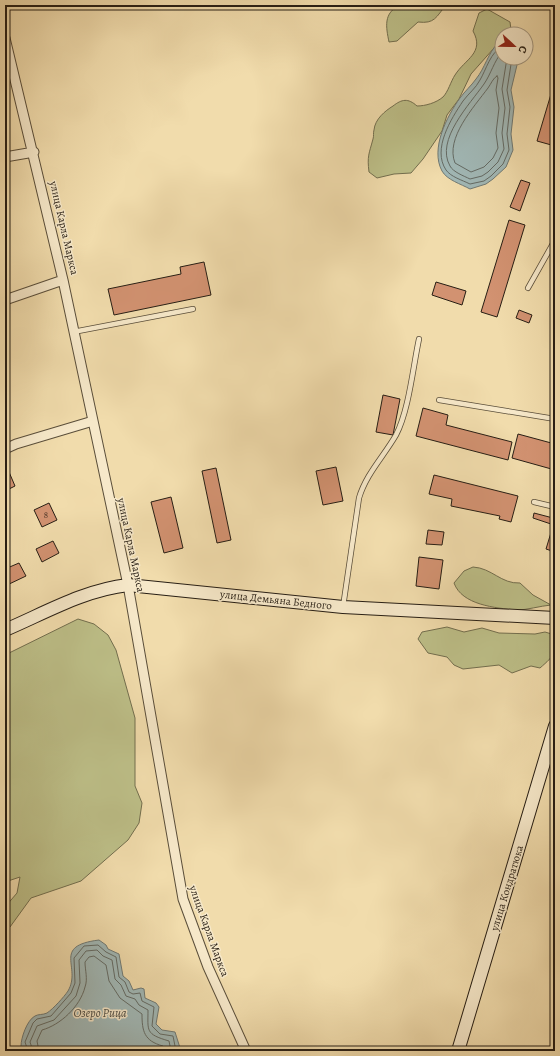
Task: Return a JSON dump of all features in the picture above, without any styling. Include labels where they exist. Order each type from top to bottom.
[{"type":"street","name":"улица Карла Маркса","points":[[5,38],[34,152],[63,280],[128,586],[183,899],[208,967],[246,1051]]},
{"type":"street","points":[[5,157],[34,152]]},
{"type":"street","points":[[5,300],[63,280]]},
{"type":"street","points":[[5,449],[16,444],[93,421]]},
{"type":"street","name":"улица Демьяна Бедного","points":[[5,630],[83,595],[112,587],[128,586],[343,607],[555,618]]},
{"type":"street","name":"улица Кондратюка","points":[[458,1051],[555,726]]},
{"type":"lane","points":[[528,288],[555,240]]},
{"type":"lane","points":[[73,332],[193,309]]},
{"type":"lane","points":[[343,607],[359,498],[363,484],[396,434],[404,414],[419,339]]},
{"type":"lane","points":[[439,400],[555,419]]},
{"type":"lane","points":[[534,502],[555,507]]},
{"type":"green space","points":[[400,5],[446,5],[432,21],[418,22],[397,41],[389,42],[387,31],[388,16]]},
{"type":"green space","points":[[487,9],[510,22],[510,26],[494,26],[494,48],[471,74],[459,99],[447,115],[442,131],[423,159],[411,173],[394,174],[377,178],[369,172],[368,162],[376,122],[387,110],[402,101],[405,100],[420,106],[427,105],[443,97],[459,69],[475,50],[477,45],[473,31],[479,13]]},
{"type":"green space","points":[[473,567],[486,570],[507,581],[520,583],[533,595],[551,605],[517,610],[499,608],[472,601],[458,590],[454,583],[464,571]]},
{"type":"green space","points":[[78,619],[94,624],[108,635],[116,650],[135,718],[135,786],[142,803],[139,823],[128,840],[81,881],[31,898],[10,927],[5,930],[5,907],[17,893],[20,877],[5,882],[5,655]]},
{"type":"green space","points":[[447,627],[464,632],[482,628],[499,633],[535,634],[545,632],[555,635],[555,646],[553,654],[549,660],[540,668],[531,666],[512,673],[499,665],[463,669],[454,665],[447,657],[428,653],[418,639],[422,632]]},
{"type":"water","points":[[494,48],[494,66],[517,66],[511,90],[514,107],[511,134],[513,150],[506,167],[493,179],[486,184],[470,189],[444,174],[439,162],[439,143],[445,123],[455,105],[479,75]]},
{"type":"water","name":"Озеро Рица","points":[[99,940],[106,945],[108,949],[119,954],[123,976],[129,981],[133,990],[141,988],[144,989],[145,998],[156,1003],[159,1007],[156,1024],[162,1030],[175,1032],[181,1051],[26,1051],[21,1046],[22,1038],[29,1021],[36,1015],[45,1014],[49,1011],[68,991],[72,974],[72,952],[76,947],[84,943]]},
{"type":"building","points":[[555,84],[555,146],[537,141]]},
{"type":"building","points":[[521,180],[530,183],[520,211],[510,207]]},
{"type":"building","points":[[509,220],[525,225],[497,317],[481,312]]},
{"type":"building","points":[[204,262],[211,295],[114,315],[108,289],[181,274],[180,267]]},
{"type":"building","points":[[436,282],[466,291],[462,305],[432,295]]},
{"type":"building","points":[[519,310],[532,315],[529,323],[516,318]]},
{"type":"building","points":[[383,395],[400,399],[393,435],[376,432]]},
{"type":"building","points":[[423,408],[448,415],[446,425],[512,442],[508,460],[416,436]]},
{"type":"building","points":[[518,434],[555,444],[555,470],[512,458]]},
{"type":"building","points":[[336,467],[343,501],[323,505],[316,471]]},
{"type":"building","points":[[216,468],[231,540],[217,543],[202,471]]},
{"type":"building","points":[[9,472],[15,486],[5,491],[5,474]]},
{"type":"building","points":[[434,475],[518,496],[511,522],[499,519],[500,516],[451,506],[452,499],[429,494]]},
{"type":"building","points":[[171,497],[183,548],[164,553],[151,502]]},
{"type":"building","points":[[49,503],[57,520],[42,527],[34,510]]},
{"type":"building","points":[[534,513],[553,518],[551,524],[533,518]]},
{"type":"building","points":[[553,526],[555,527],[555,552],[546,549]]},
{"type":"building","points":[[428,530],[444,532],[442,545],[426,544]]},
{"type":"building","points":[[53,541],[59,553],[42,562],[36,549]]},
{"type":"building","points":[[419,557],[443,560],[439,589],[416,586]]},
{"type":"building","points":[[19,563],[26,576],[5,586],[5,569]]}]
